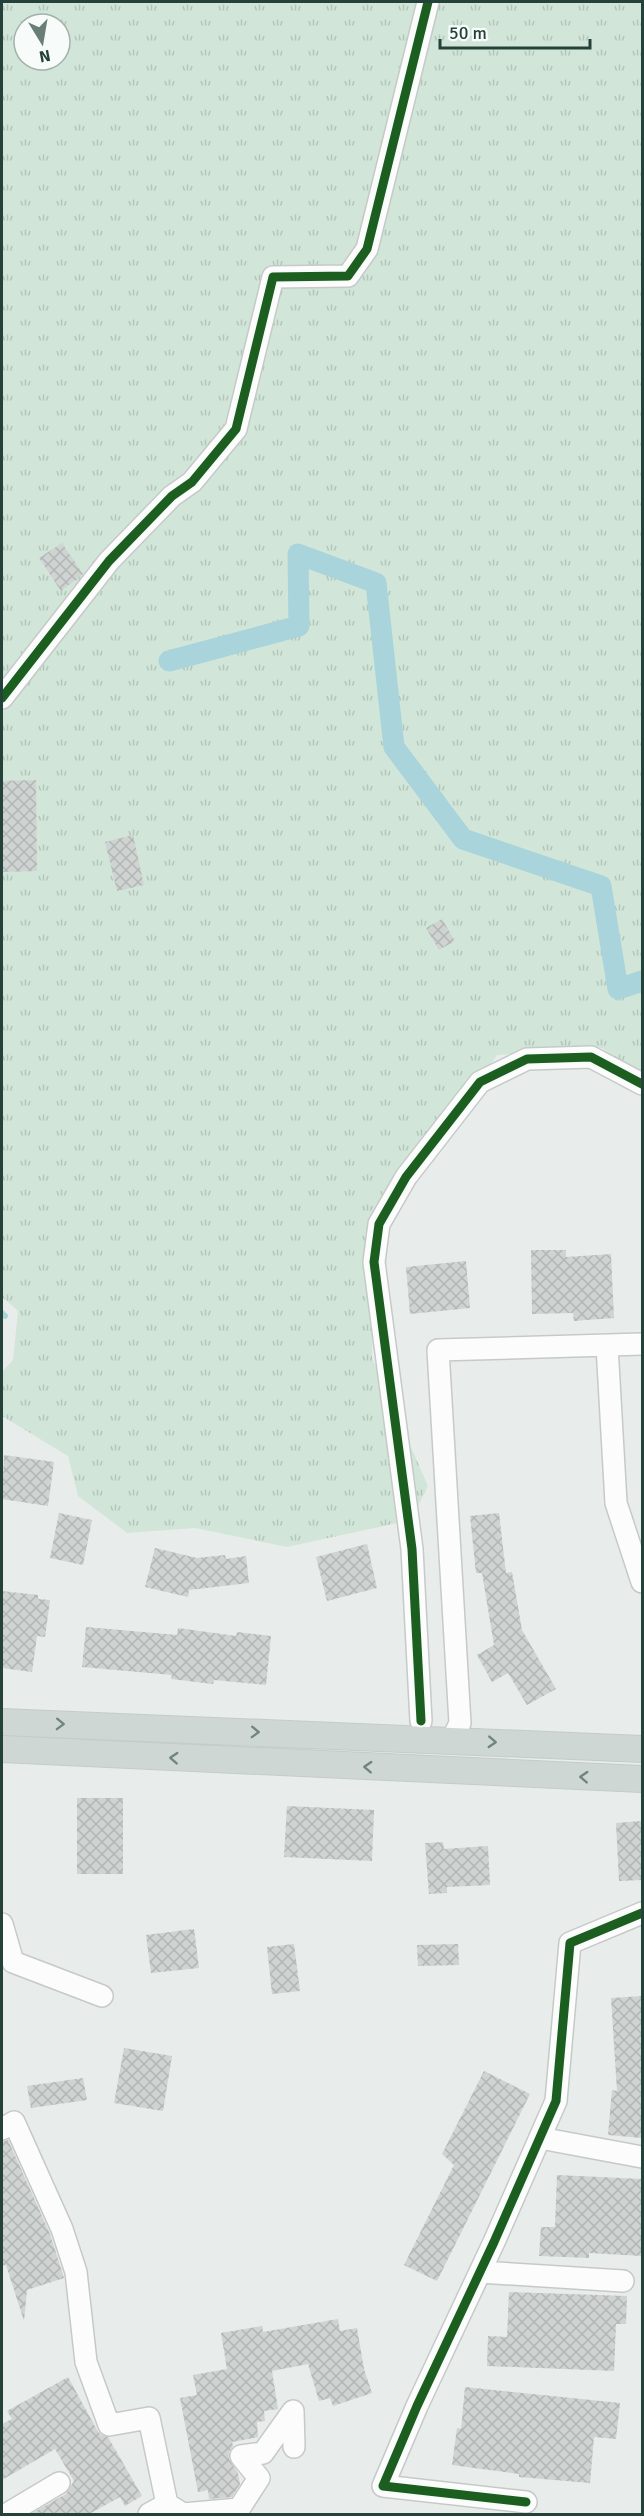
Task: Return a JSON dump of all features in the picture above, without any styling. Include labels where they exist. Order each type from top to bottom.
[{"type":"main road","points":[[2,1722],[413,1730],[452,1740],[642,1749]]},
{"type":"main road","points":[[403,1769],[413,1730]]},
{"type":"main road","points":[[2,1749],[642,1779]]},
{"type":"street","points":[[2,698],[109,561],[172,496],[192,482],[236,429],[273,277],[348,276],[367,249],[428,2]]},
{"type":"street","points":[[413,1730],[412,1550],[374,1262],[379,1224],[406,1177],[480,1082],[527,1059],[591,1058],[642,1084]]},
{"type":"street","points":[[452,1740],[460,1724],[438,1350],[642,1344]]},
{"type":"street","points":[[607,1346],[616,1503],[642,1582]]},
{"type":"street","points":[[526,2502],[383,2486],[556,2101],[570,1943],[642,1913]]},
{"type":"street","points":[[2,1924],[13,1962],[102,1996]]},
{"type":"street","points":[[2,2129],[14,2122],[62,2229],[76,2272],[86,2362],[109,2425],[149,2418],[158,2509],[183,2514],[239,2509],[259,2478],[241,2456],[263,2453],[293,2411],[294,2447]]},
{"type":"street","points":[[540,2138],[642,2157]]},
{"type":"street","points":[[480,2272],[623,2281]]},
{"type":"street","points":[[7,2514],[59,2483]]},
{"type":"green space","points":[[2,2],[642,2],[642,1077],[602,1048],[497,1055],[480,1082],[375,1220],[372,1358],[428,1486],[411,1520],[287,1547],[195,1528],[127,1533],[78,1496],[68,1456],[2,1416],[2,1372],[13,1360],[18,1311],[2,1297]]},
{"type":"building","points":[[62,543],[83,574],[61,591],[39,558]]},
{"type":"building","points":[[36,780],[37,871],[2,872],[2,781]]},
{"type":"building","points":[[133,835],[144,885],[117,891],[105,842]]},
{"type":"building","points":[[442,919],[455,941],[439,950],[426,928]]},
{"type":"building","points":[[531,1250],[566,1250],[566,1257],[611,1254],[614,1318],[574,1321],[573,1313],[532,1314]]},
{"type":"building","points":[[466,1261],[470,1308],[410,1314],[406,1267]]},
{"type":"building","points":[[4,1455],[54,1462],[48,1506],[2,1499]]},
{"type":"building","points":[[59,1513],[92,1520],[83,1565],[50,1558]]},
{"type":"building","points":[[499,1513],[506,1573],[512,1572],[522,1630],[556,1689],[527,1705],[508,1673],[492,1682],[477,1655],[494,1645],[482,1573],[476,1573],[470,1516]]},
{"type":"building","points":[[367,1544],[377,1588],[327,1601],[316,1557]]},
{"type":"building","points":[[155,1548],[197,1558],[225,1555],[226,1559],[246,1556],[249,1583],[189,1590],[188,1597],[145,1587]]},
{"type":"building","points":[[2,1591],[38,1595],[38,1599],[50,1600],[45,1637],[37,1636],[32,1672],[2,1668]]},
{"type":"building","points":[[86,1627],[177,1635],[178,1628],[236,1636],[237,1632],[271,1636],[266,1685],[214,1680],[213,1684],[171,1679],[172,1675],[82,1667]]},
{"type":"building","points":[[77,1798],[123,1798],[123,1874],[77,1874]]},
{"type":"building","points":[[287,1806],[374,1810],[372,1861],[284,1857]]},
{"type":"building","points":[[642,1821],[642,1880],[619,1881],[616,1823]]},
{"type":"building","points":[[443,1842],[444,1849],[488,1846],[490,1885],[447,1887],[447,1893],[429,1894],[425,1843]]},
{"type":"building","points":[[194,1929],[199,1968],[151,1973],[146,1935]]},
{"type":"building","points":[[294,1944],[300,1991],[272,1994],[267,1947]]},
{"type":"building","points":[[458,1944],[459,1965],[418,1966],[417,1945]]},
{"type":"building","points":[[642,1996],[642,2138],[608,2135],[612,2090],[617,2091],[611,1998]]},
{"type":"building","points":[[124,2048],[172,2056],[163,2111],[114,2103]]},
{"type":"building","points":[[484,2071],[530,2094],[437,2281],[404,2265],[454,2165],[442,2154]]},
{"type":"building","points":[[83,2078],[87,2100],[31,2108],[27,2086]]},
{"type":"building","points":[[8,2140],[50,2234],[64,2278],[27,2290],[24,2321],[6,2265],[2,2266],[2,2142]]},
{"type":"building","points":[[557,2175],[642,2179],[642,2256],[589,2253],[589,2258],[539,2256],[541,2227],[555,2227]]},
{"type":"building","points":[[509,2292],[627,2296],[626,2324],[616,2324],[614,2371],[487,2366],[488,2336],[507,2337]]},
{"type":"building","points":[[338,2319],[340,2331],[357,2328],[364,2369],[372,2393],[333,2406],[330,2398],[319,2401],[308,2364],[272,2371],[278,2409],[264,2411],[265,2421],[257,2422],[258,2437],[232,2442],[233,2446],[229,2452],[229,2459],[238,2473],[240,2484],[232,2497],[209,2499],[208,2490],[198,2492],[180,2398],[197,2395],[193,2375],[227,2369],[221,2333],[262,2326],[263,2332]]},
{"type":"building","points":[[68,2377],[97,2430],[101,2435],[108,2437],[142,2496],[125,2506],[120,2497],[89,2514],[31,2514],[66,2494],[74,2481],[55,2449],[2,2480],[2,2424],[12,2419],[7,2411]]},
{"type":"building","points":[[465,2387],[620,2403],[616,2439],[594,2437],[590,2483],[519,2477],[519,2474],[452,2465],[457,2428],[461,2429]]},
{"type":"waterway","points":[[169,661],[299,626],[298,554],[376,583],[394,747],[463,839],[601,886],[618,989],[642,981]]},
{"type":"waterway","points":[[2,1313],[5,1316]]},
{"type":"cycle path","points":[[2,698],[109,561],[172,496],[192,482],[236,429],[273,277],[348,276],[367,249],[428,2]]},
{"type":"cycle path","points":[[421,1721],[412,1549],[374,1262],[379,1224],[406,1177],[480,1082],[527,1059],[591,1057],[642,1084]]},
{"type":"cycle path","points":[[526,2502],[383,2486],[556,2101],[570,1943],[642,1913]]}]
